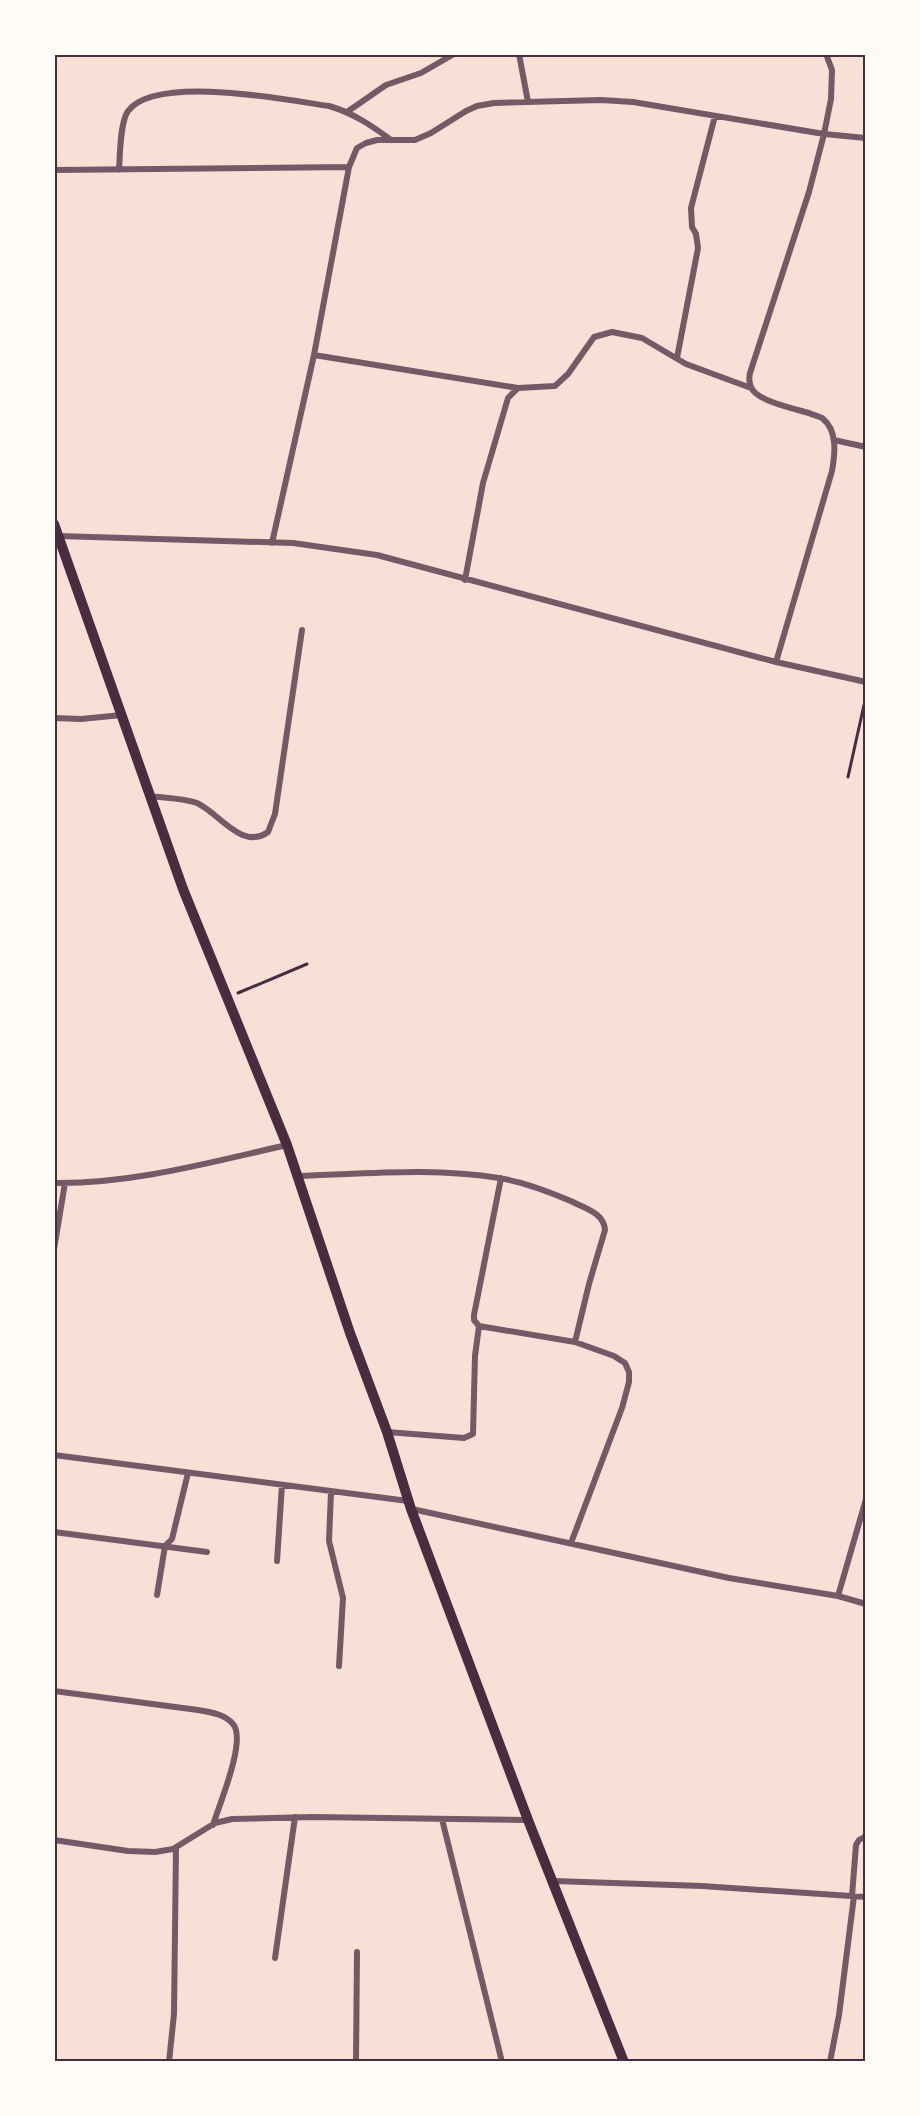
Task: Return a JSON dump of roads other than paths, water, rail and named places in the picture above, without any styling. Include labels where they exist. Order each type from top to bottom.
[{"type":"main road","points":[[54,524],[123,714],[149,796],[183,890],[287,1145],[387,1432],[410,1505],[528,1820],[624,2062]]},
{"type":"street","points":[[347,112],[386,85],[421,73],[454,54]]},
{"type":"street","points":[[519,54],[528,102]]},
{"type":"street","points":[[751,388],[750,373],[809,192],[824,134],[831,99],[832,70],[826,54]]},
{"type":"street","points":[[119,170],[126,113],[135,103],[144,98],[174,92],[201,91],[329,106],[366,121],[392,140]]},
{"type":"street","points":[[272,543],[314,355],[349,167],[357,148],[366,143],[415,140],[424,137],[477,106],[494,103],[602,100],[633,102],[824,134],[866,138]]},
{"type":"street","points":[[677,358],[698,248],[696,234],[692,227],[691,208],[715,116]]},
{"type":"street","points":[[54,170],[349,167]]},
{"type":"street","points":[[314,355],[519,388],[555,386],[568,374],[594,337],[612,332],[642,338],[686,364],[751,388],[756,394],[776,403],[822,417],[830,427],[834,440],[835,455],[832,471],[776,662]]},
{"type":"street","points":[[465,580],[490,455],[508,398],[519,388]]},
{"type":"street","points":[[834,440],[866,447]]},
{"type":"street","points":[[58,536],[293,543],[376,555],[776,662],[866,682]]},
{"type":"street","points":[[149,796],[196,803],[245,836],[259,836],[268,832],[273,822],[283,769],[302,630]]},
{"type":"street","points":[[54,718],[81,719],[123,714]]},
{"type":"street","points":[[54,1183],[102,1181],[155,1173],[287,1145]]},
{"type":"street","points":[[298,1176],[440,1172],[501,1178],[556,1195],[598,1215],[604,1222],[605,1230],[575,1342]]},
{"type":"street","points":[[501,1178],[474,1320],[479,1326],[575,1342],[614,1356],[625,1364],[629,1372],[629,1382],[622,1408],[571,1543]]},
{"type":"street","points":[[54,1249],[65,1183]]},
{"type":"street","points":[[387,1432],[464,1437],[473,1434],[475,1356],[479,1326]]},
{"type":"street","points":[[54,1455],[282,1485],[410,1505],[729,1578],[838,1596],[866,1604]]},
{"type":"street","points":[[157,1595],[165,1546],[172,1539],[188,1473]]},
{"type":"street","points":[[277,1561],[282,1485]]},
{"type":"street","points":[[331,1492],[329,1540],[344,1598],[339,1666]]},
{"type":"street","points":[[838,1596],[866,1499]]},
{"type":"street","points":[[54,1532],[207,1552]]},
{"type":"street","points":[[54,1691],[198,1710],[216,1714],[233,1723],[236,1730],[236,1749],[213,1825]]},
{"type":"street","points":[[54,1840],[140,1852],[168,1851],[213,1825],[232,1819],[295,1817],[528,1820]]},
{"type":"street","points":[[275,1958],[295,1817]]},
{"type":"street","points":[[442,1819],[502,2062]]},
{"type":"street","points":[[830,2062],[853,1896],[856,1845],[866,1836]]},
{"type":"street","points":[[169,2062],[174,2014],[176,1848]]},
{"type":"street","points":[[554,1881],[702,1886],[866,1897]]},
{"type":"street","points":[[356,2062],[357,1952]]}]
